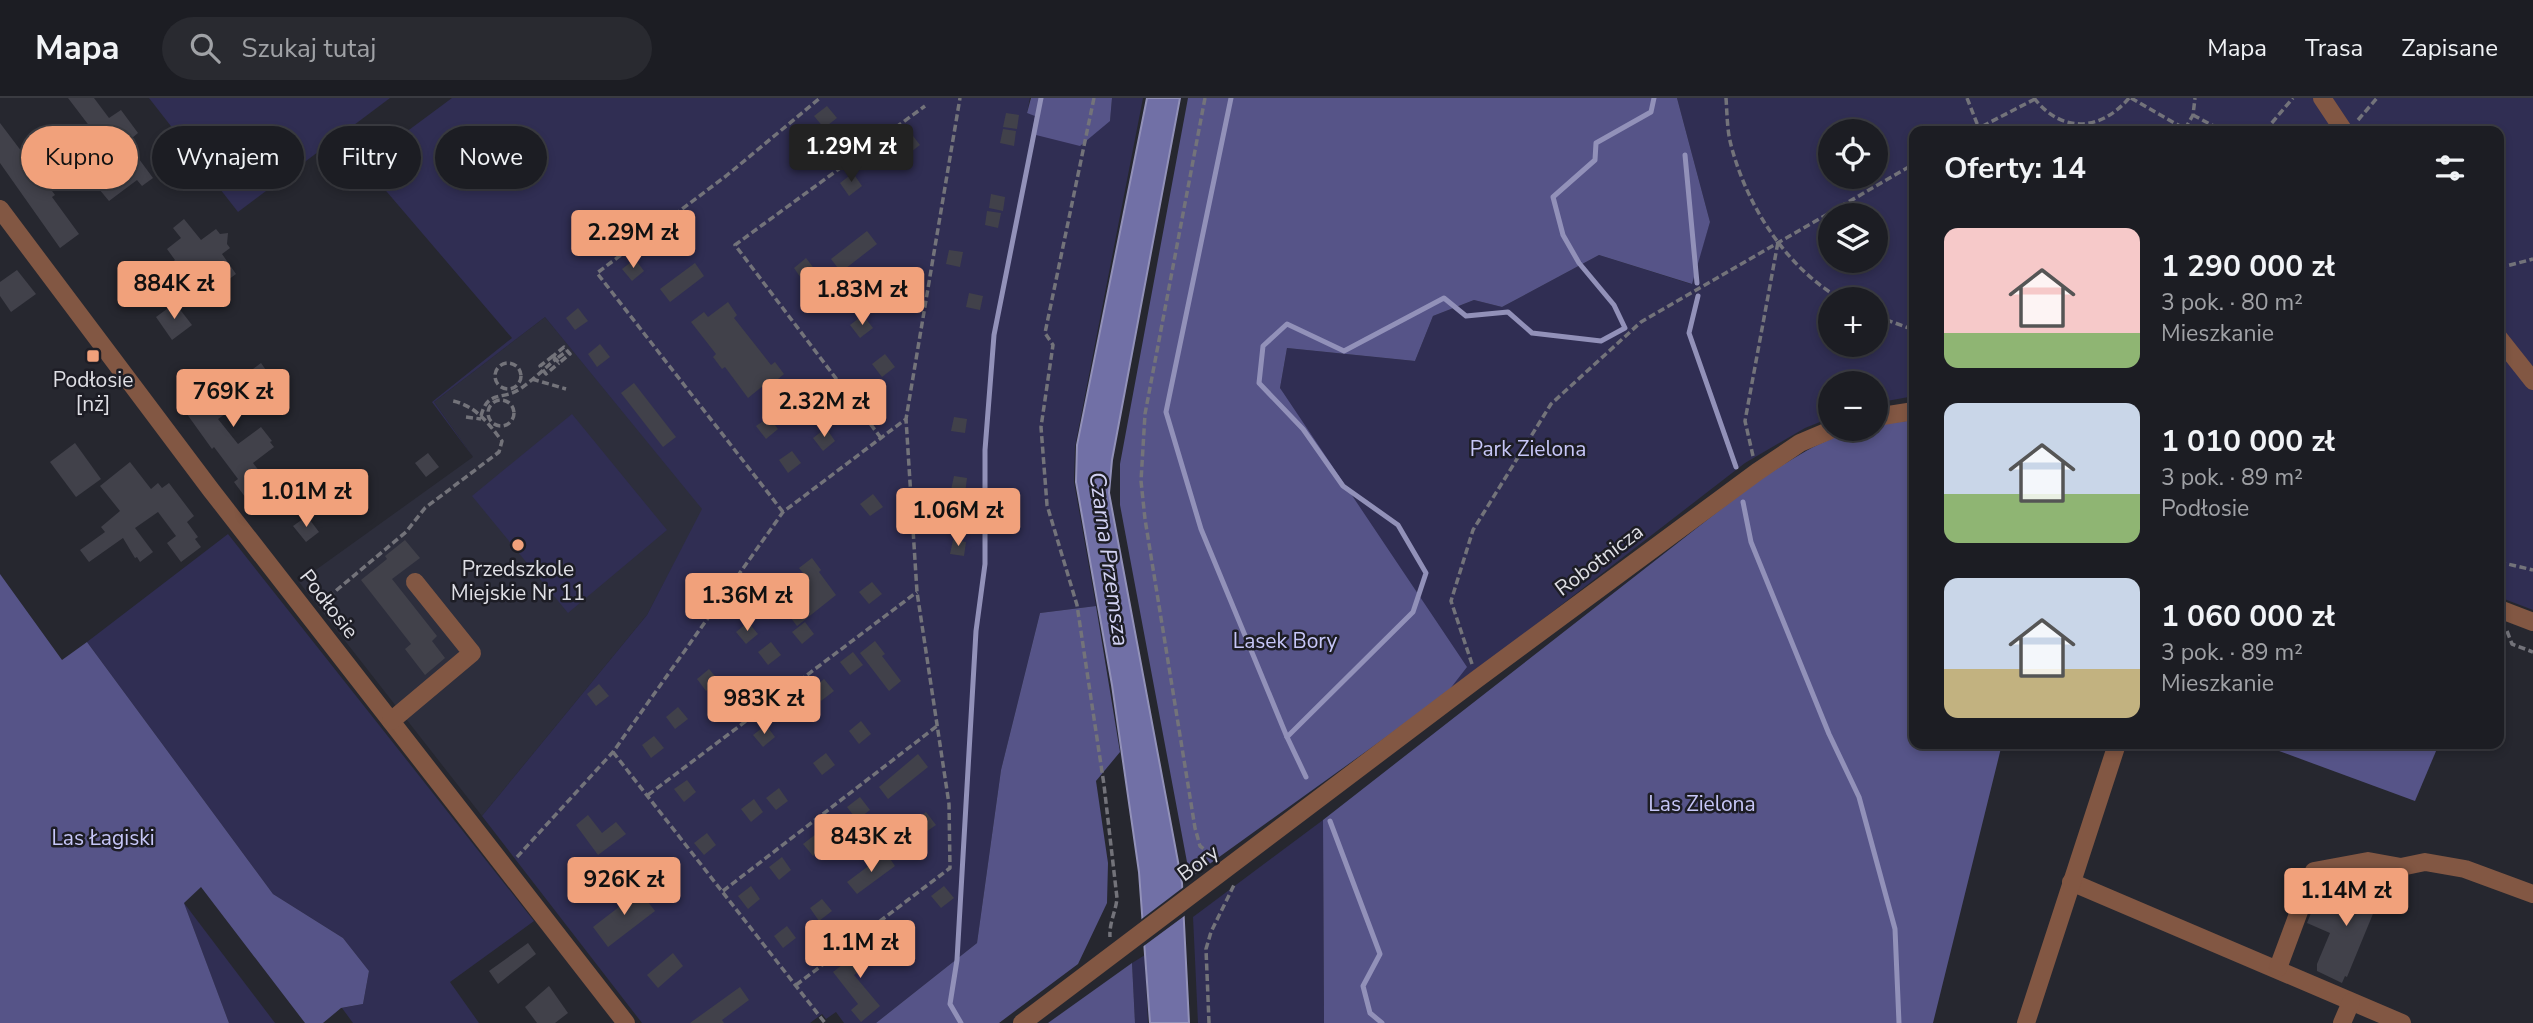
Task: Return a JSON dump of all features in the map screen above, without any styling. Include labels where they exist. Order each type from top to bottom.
[{"type":"street","points":[[2322,98],[2347,126]]},
{"type":"street","name":"Podłosie","points":[[0,209],[211,490],[626,1023]]},
{"type":"street","points":[[2504,344],[2533,381]]},
{"type":"street","points":[[1888,415],[1909,412]]},
{"type":"street","name":"Robotnicza","points":[[1399,739],[1756,472],[1800,443],[1818,435]]},
{"type":"street","points":[[391,721],[472,653],[415,582]]},
{"type":"street","points":[[2504,617],[2533,622]]},
{"type":"street","name":"Bory","points":[[1022,1023],[1399,739]]},
{"type":"street","points":[[2026,1023],[2116,749]]},
{"type":"street","points":[[2278,968],[2314,871],[2368,861],[2401,867],[2425,862],[2465,869],[2533,894]]},
{"type":"street","points":[[2071,881],[2402,1023]]},
{"type":"street","points":[[2342,1023],[2351,1002]]},
{"type":"path","points":[[783,512],[597,273],[726,176],[820,98]]},
{"type":"path","points":[[796,985],[950,868],[949,804],[917,592],[906,419],[960,98]]},
{"type":"path","points":[[1094,98],[1045,333],[1053,345],[1041,427],[1047,505],[1077,605],[1104,785],[1116,898],[1110,939]]},
{"type":"path","points":[[1205,98],[1145,414],[1141,481],[1195,828],[1200,846],[1228,867],[1207,942],[1205,967],[1209,1023]]},
{"type":"path","points":[[1726,98],[1730,140],[1751,200],[1778,242],[1823,287]]},
{"type":"path","points":[[1967,98],[1978,126]]},
{"type":"path","points":[[1986,126],[2034,99],[2056,118],[2083,124],[2102,121],[2118,111],[2130,98],[2178,126]]},
{"type":"path","points":[[2187,126],[2193,115],[2195,98]]},
{"type":"path","points":[[2269,126],[2293,98]]},
{"type":"path","points":[[2351,126],[2377,98]]},
{"type":"path","points":[[881,438],[735,245],[925,106]]},
{"type":"path","points":[[2193,115],[2213,126]]},
{"type":"path","points":[[1477,679],[1451,601],[1473,530],[1551,404],[1641,322],[1909,167]]},
{"type":"path","points":[[1756,472],[1745,421],[1778,242]]},
{"type":"path","points":[[2504,267],[2533,259]]},
{"type":"path","points":[[1888,320],[1909,328]]},
{"type":"path","points":[[485,420],[484,405],[490,398],[512,390],[520,379],[519,371],[510,363],[496,370],[495,379],[503,388],[512,390],[517,391],[567,351]]},
{"type":"path","points":[[532,379],[566,389]]},
{"type":"path","points":[[466,417],[506,425],[514,415],[513,406],[506,400],[494,401],[485,420]]},
{"type":"path","points":[[316,608],[405,533],[425,508],[499,452],[502,441],[485,420],[467,405],[453,401]]},
{"type":"path","points":[[506,869],[613,752],[783,512],[906,419]]},
{"type":"path","points":[[2504,563],[2533,570]]},
{"type":"path","points":[[648,795],[917,592]]},
{"type":"path","points":[[2504,622],[2512,644],[2533,652]]},
{"type":"path","points":[[723,891],[937,726]]},
{"type":"path","points":[[613,752],[825,1023]]},
{"type":"shaded area","name":"Przedszkole Miejskie Nr 11","points":[[545,317],[703,509],[647,615],[482,816],[299,582],[473,457],[434,402]]},
{"type":"green space","points":[[149,98],[390,98],[353,126],[318,126],[318,152],[304,162],[304,126],[171,126]]},
{"type":"green space","points":[[452,98],[1030,98],[1027,113],[1110,121],[1112,98],[1143,98],[1075,447],[1074,482],[1096,606],[1040,613],[1001,770],[977,943],[876,1023],[844,1023],[836,1012],[826,1019],[822,1014],[810,1023],[642,1023],[482,816],[647,615],[702,509],[545,317],[434,402],[473,457],[432,402],[512,338],[384,189],[421,189],[421,126],[414,126]]},
{"type":"green space","points":[[1031,98],[1112,98],[1110,121],[1080,146],[1032,134],[1035,116],[1027,113]]},
{"type":"green space","name":"Lasek Bory","points":[[1188,98],[1677,98],[1710,222],[1692,284],[1599,255],[1502,307],[1474,300],[1433,316],[1415,361],[1287,348],[1280,388],[1467,667],[1446,694],[1190,878],[1120,505],[1120,464]]},
{"type":"green space","name":"Park Zielona","points":[[1677,98],[2533,98],[2533,610],[2504,599],[2504,126],[1909,126],[1909,397],[1888,401],[1888,371],[1818,371],[1818,423],[1745,463],[1446,694],[1280,388],[1287,348],[1415,361],[1433,316],[1474,300],[1502,307],[1599,255],[1691,284],[1710,222]]},
{"type":"green space","points":[[220,189],[269,189],[238,212]]},
{"type":"green space","points":[[572,414],[667,530],[568,613],[472,496]]},
{"type":"green space","name":"Las Zielona","points":[[1909,421],[1909,749],[2001,749],[1933,1023],[1324,1023],[1323,820],[1757,481],[1827,441],[1888,441],[1888,423]]},
{"type":"green space","points":[[228,534],[534,921],[450,982],[479,1023],[353,1023],[342,1008],[363,1004],[369,971],[343,938],[273,894],[87,642]]},
{"type":"green space","name":"Las Łagiski","points":[[0,574],[62,660],[87,642],[273,894],[343,938],[369,971],[363,1004],[341,1008],[323,1023],[305,1023],[201,887],[184,903],[229,1023],[0,1023]]},
{"type":"green space","points":[[1096,606],[1120,752],[1096,781],[1108,863],[1107,903],[1078,964],[999,1023],[876,1023],[977,943],[1001,770],[1040,613]]},
{"type":"green space","points":[[2274,749],[2437,749],[2415,801]]},
{"type":"green space","points":[[1323,820],[1324,1023],[1198,1023],[1193,917]]},
{"type":"green space","points":[[184,903],[275,1023],[229,1023]]},
{"type":"green space","points":[[1145,955],[1148,1023],[1135,1023],[1132,963]]},
{"type":"green space","points":[[1132,963],[1135,1023],[1048,1023]]},
{"type":"water","name":"Czarna Przemsza","points":[[1147,98],[1180,98],[1112,460],[1109,493],[1182,883],[1189,1023],[1150,1023],[1139,872],[1112,685],[1076,482],[1077,445]]},
{"type":"pier","points":[[1185,886],[1187,914],[1141,948],[1139,921]]},
{"type":"building","points":[[68,98],[94,98],[109,118],[121,110],[133,126],[89,126]]},
{"type":"building","points":[[827,106],[837,118],[824,128],[814,116]]},
{"type":"building","points":[[1006,113],[1019,115],[1017,129],[1003,127]]},
{"type":"building","points":[[0,123],[21,151],[21,189],[51,189],[55,195],[52,197],[79,234],[60,248],[0,163]]},
{"type":"building","points":[[1003,129],[1016,131],[1014,146],[1000,143]]},
{"type":"building","points":[[804,131],[814,143],[801,153],[791,140]]},
{"type":"building","points":[[910,132],[920,145],[907,155],[898,142]]},
{"type":"building","points":[[138,160],[152,177],[142,186],[138,181]]},
{"type":"building","points":[[853,173],[862,186],[849,196],[840,183]]},
{"type":"building","points":[[99,189],[125,189],[109,201]]},
{"type":"building","points":[[991,194],[1005,197],[1003,211],[989,208]]},
{"type":"building","points":[[987,211],[1001,213],[998,228],[985,225]]},
{"type":"building","points":[[184,219],[201,240],[216,229],[220,234],[228,233],[227,244],[230,248],[222,254],[236,274],[217,288],[203,269],[165,297],[154,276],[175,260],[167,249],[181,238],[173,228]]},
{"type":"building","points":[[867,231],[877,244],[841,272],[831,259]]},
{"type":"building","points":[[949,250],[963,252],[960,267],[946,264]]},
{"type":"building","points":[[806,258],[816,271],[803,281],[794,268]]},
{"type":"building","points":[[635,259],[644,271],[632,281],[622,269]]},
{"type":"building","points":[[695,263],[704,276],[670,302],[660,289]]},
{"type":"building","points":[[17,270],[36,294],[11,312],[0,296],[0,282]]},
{"type":"building","points":[[969,293],[983,296],[980,310],[966,307]]},
{"type":"building","points":[[728,302],[737,315],[734,318],[771,365],[775,362],[784,374],[772,384],[769,381],[748,398],[725,367],[722,369],[713,357],[716,354],[691,322],[704,312],[708,317]]},
{"type":"building","points":[[175,303],[192,325],[172,340],[156,317]]},
{"type":"building","points":[[578,308],[588,321],[575,330],[566,318]]},
{"type":"building","points":[[863,315],[873,328],[860,338],[850,325]]},
{"type":"building","points":[[600,344],[610,357],[597,367],[588,354]]},
{"type":"building","points":[[885,354],[895,367],[882,377],[872,364]]},
{"type":"building","points":[[261,363],[273,380],[218,419],[238,444],[261,427],[272,441],[270,442],[274,447],[253,463],[263,476],[254,483],[262,497],[251,505],[234,482],[238,479],[214,447],[212,449],[179,403],[198,388],[208,402]]},
{"type":"building","points":[[634,383],[676,437],[663,447],[621,393]]},
{"type":"building","points":[[769,417],[778,429],[766,439],[756,426]]},
{"type":"building","points":[[954,417],[967,419],[965,433],[951,431]]},
{"type":"building","points":[[826,428],[835,441],[823,451],[813,438]]},
{"type":"building","points":[[75,443],[101,479],[76,497],[50,462]]},
{"type":"building","points":[[792,451],[801,463],[788,473],[779,460]]},
{"type":"building","points":[[428,453],[439,467],[426,477],[415,463]]},
{"type":"building","points":[[130,462],[151,489],[158,483],[162,488],[169,483],[194,516],[187,522],[198,537],[195,539],[201,547],[181,562],[167,543],[176,536],[158,512],[135,528],[153,552],[140,562],[123,538],[89,562],[80,550],[105,532],[101,527],[120,511],[100,486]]},
{"type":"building","points":[[954,476],[967,478],[965,493],[951,490]]},
{"type":"building","points":[[873,494],[883,507],[870,516],[860,504]]},
{"type":"building","points":[[958,501],[972,503],[969,517],[956,515]]},
{"type":"building","points":[[307,516],[319,532],[306,542],[293,526]]},
{"type":"building","points":[[405,540],[420,558],[392,579],[437,636],[432,641],[445,658],[425,675],[405,649],[411,644],[361,580]]},
{"type":"building","points":[[953,540],[966,542],[964,556],[950,554]]},
{"type":"building","points":[[812,558],[836,595],[797,626],[774,596],[803,573],[799,568]]},
{"type":"building","points":[[872,582],[882,594],[869,604],[859,592]]},
{"type":"building","points":[[748,622],[758,634],[746,644],[736,632]]},
{"type":"building","points":[[805,622],[814,634],[802,644],[792,632]]},
{"type":"building","points":[[875,641],[885,654],[882,656],[901,681],[889,691],[860,653]]},
{"type":"building","points":[[771,642],[781,655],[768,665],[758,652]]},
{"type":"building","points":[[853,652],[863,665],[850,675],[840,662]]},
{"type":"building","points":[[709,669],[719,681],[706,691],[697,679]]},
{"type":"building","points":[[824,679],[834,691],[821,701],[812,689]]},
{"type":"building","points":[[599,684],[609,696],[596,706],[587,694]]},
{"type":"building","points":[[734,685],[743,697],[730,707],[721,695]]},
{"type":"building","points":[[678,707],[688,719],[675,729],[666,717]]},
{"type":"building","points":[[861,721],[871,734],[859,744],[849,731]]},
{"type":"building","points":[[766,725],[775,737],[763,747],[753,735]]},
{"type":"building","points":[[654,736],[664,748],[651,758],[642,745]]},
{"type":"building","points":[[826,753],[835,765],[822,775],[813,763]]},
{"type":"building","points":[[918,754],[928,767],[888,799],[879,787]]},
{"type":"building","points":[[687,780],[696,792],[684,802],[674,789]]},
{"type":"building","points":[[779,788],[788,801],[776,810],[766,798]]},
{"type":"building","points":[[860,797],[870,810],[857,820],[847,807]]},
{"type":"building","points":[[754,799],[763,812],[751,822],[741,809]]},
{"type":"building","points":[[926,812],[936,825],[923,834],[914,822]]},
{"type":"building","points":[[588,815],[602,833],[616,822],[626,834],[598,855],[576,825]]},
{"type":"building","points":[[707,833],[716,845],[704,855],[694,843]]},
{"type":"building","points":[[816,834],[826,846],[813,856],[803,844]]},
{"type":"building","points":[[886,853],[895,866],[857,894],[847,882]]},
{"type":"building","points":[[782,857],[791,870],[779,880],[769,867]]},
{"type":"building","points":[[2357,875],[2384,887],[2347,977],[2345,976],[2342,983],[2317,971],[2317,964],[2330,933],[2307,923],[2315,903],[2340,913]]},
{"type":"building","points":[[635,885],[655,911],[608,947],[593,927],[628,900],[626,891]]},
{"type":"building","points":[[751,886],[760,899],[748,909],[738,896]]},
{"type":"building","points":[[944,886],[954,898],[941,908],[931,896]]},
{"type":"building","points":[[822,899],[832,911],[819,921],[810,908]]},
{"type":"building","points":[[787,926],[796,938],[783,948],[774,936]]},
{"type":"building","points":[[874,940],[883,953],[854,975],[880,1006],[861,1022],[851,1010],[858,1004],[833,972]]},
{"type":"building","points":[[528,943],[536,954],[498,984],[489,971]]},
{"type":"building","points":[[673,953],[683,966],[658,988],[647,975]]},
{"type":"building","points":[[549,986],[568,1013],[555,1023],[537,1023],[525,1007]]},
{"type":"building","points":[[740,987],[749,1000],[722,1020],[724,1023],[690,1023]]},
{"type":"waterway","points":[[961,1023],[950,1004],[957,960],[976,631],[985,564],[985,450],[994,335],[1041,98]]},
{"type":"waterway","points":[[1231,98],[1166,412],[1201,529],[1306,777]]},
{"type":"waterway","points":[[1287,737],[1413,612],[1426,573],[1398,525],[1343,486],[1303,429],[1259,383],[1263,346],[1287,324],[1344,351],[1444,298],[1466,316],[1508,312],[1532,333],[1601,341],[1625,328],[1614,305],[1579,263],[1563,235],[1553,197],[1595,160],[1596,143],[1651,112],[1654,98]]},
{"type":"waterway","points":[[1685,155],[1697,283]]},
{"type":"waterway","points":[[1698,296],[1689,333],[1736,467]]},
{"type":"waterway","points":[[1743,502],[1751,542],[1829,734],[1859,797],[1895,929],[1899,1023]]},
{"type":"waterway","points":[[1330,821],[1380,954],[1363,986],[1370,1013],[1382,1023]]},
{"type":"place","name":"Podłosie [nż]","points":[[93,356]]},
{"type":"place","name":"Przedszkole Miejskie Nr 11","points":[[518,545]]}]
